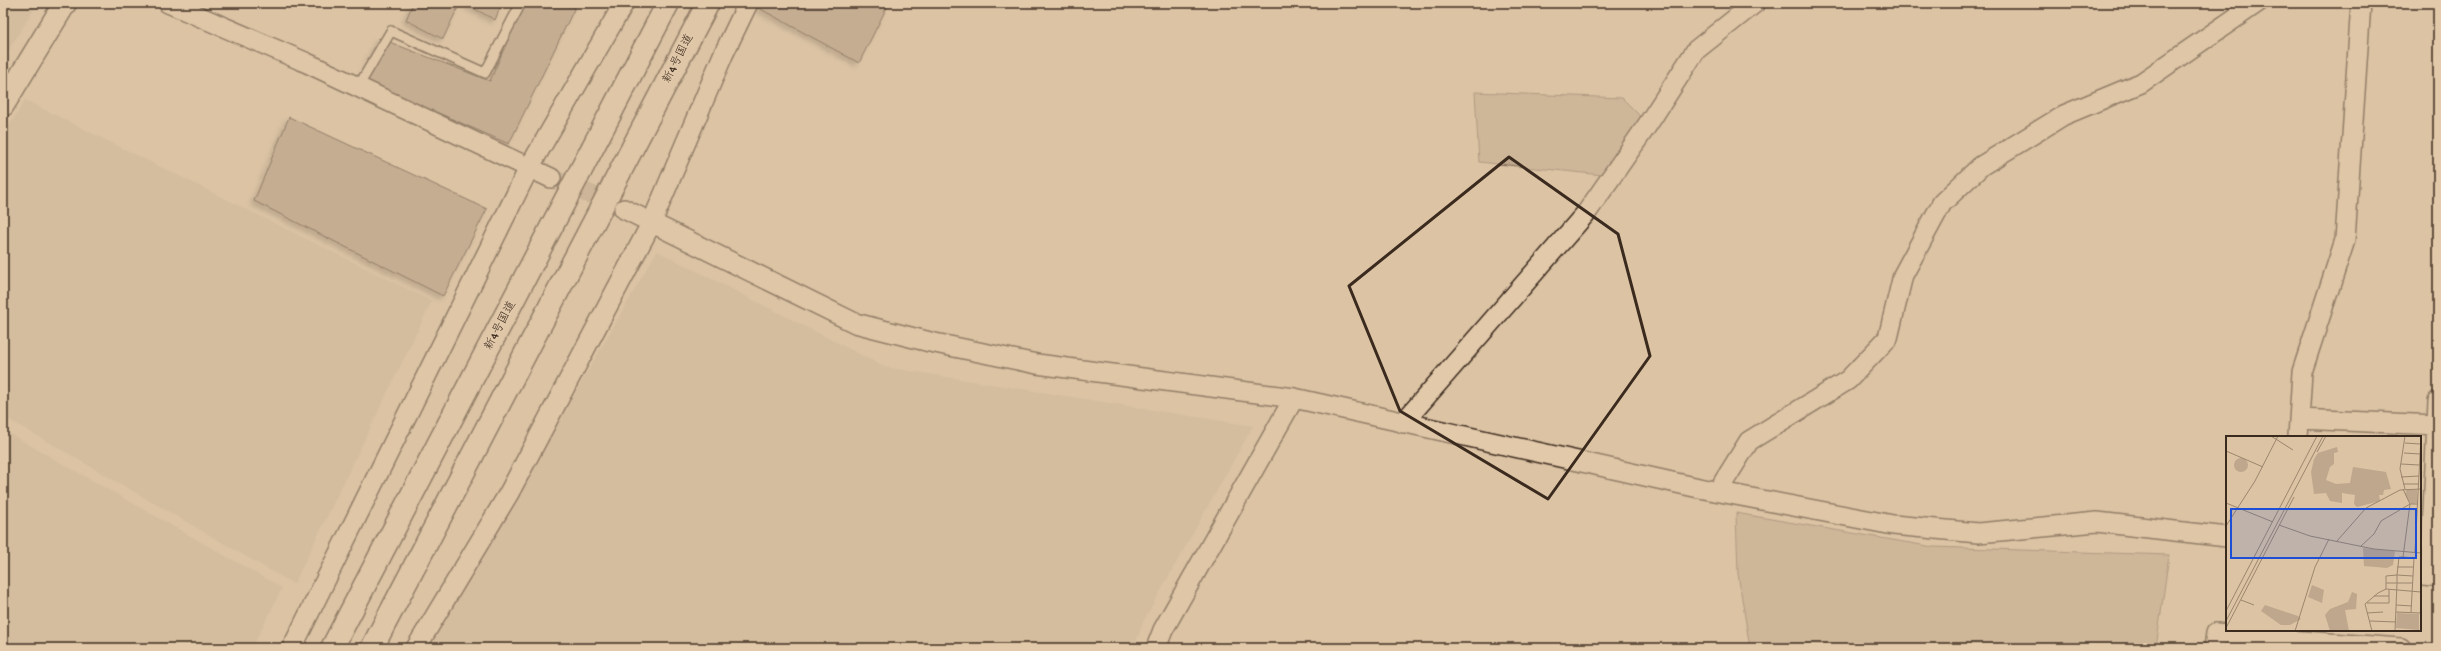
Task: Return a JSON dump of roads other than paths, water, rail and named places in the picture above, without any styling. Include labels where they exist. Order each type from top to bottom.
[{"type":"main road","points":[[3,105],[65,3]]},
{"type":"main road","name":"新4号国道","points":[[332,648],[668,3]]},
{"type":"main road","name":"新4号国道","points":[[372,648],[708,3]]},
{"type":"street","points":[[168,3],[358,87],[551,178]]},
{"type":"street","points":[[292,648],[529,168],[624,3]]},
{"type":"street","points":[[416,648],[509,493],[652,222],[723,55],[748,3]]},
{"type":"street","points":[[1403,423],[1587,212],[1648,124],[1696,50],[1755,3]]},
{"type":"street","points":[[1718,491],[1749,441],[1848,380],[1888,338],[1903,275],[1942,203],[1981,166],[2064,115],[2141,83],[2257,3]]},
{"type":"street","points":[[2361,3],[2345,240],[2302,372],[2298,428],[2437,425]]},
{"type":"street","points":[[624,209],[856,323],[930,342],[1037,364],[1294,398],[1718,491],[1893,525],[1978,533],[2097,522],[2226,537]]},
{"type":"street","points":[[1156,648],[1163,630],[1294,398]]},
{"type":"street","points":[[2429,575],[2438,401]]},
{"type":"street","points":[[2214,648],[2216,633],[2276,634],[2401,648]]},
{"type":"lane","points":[[358,87],[392,31],[485,73],[521,3]]},
{"type":"tunnel","points":[[551,178],[618,206]]}]
